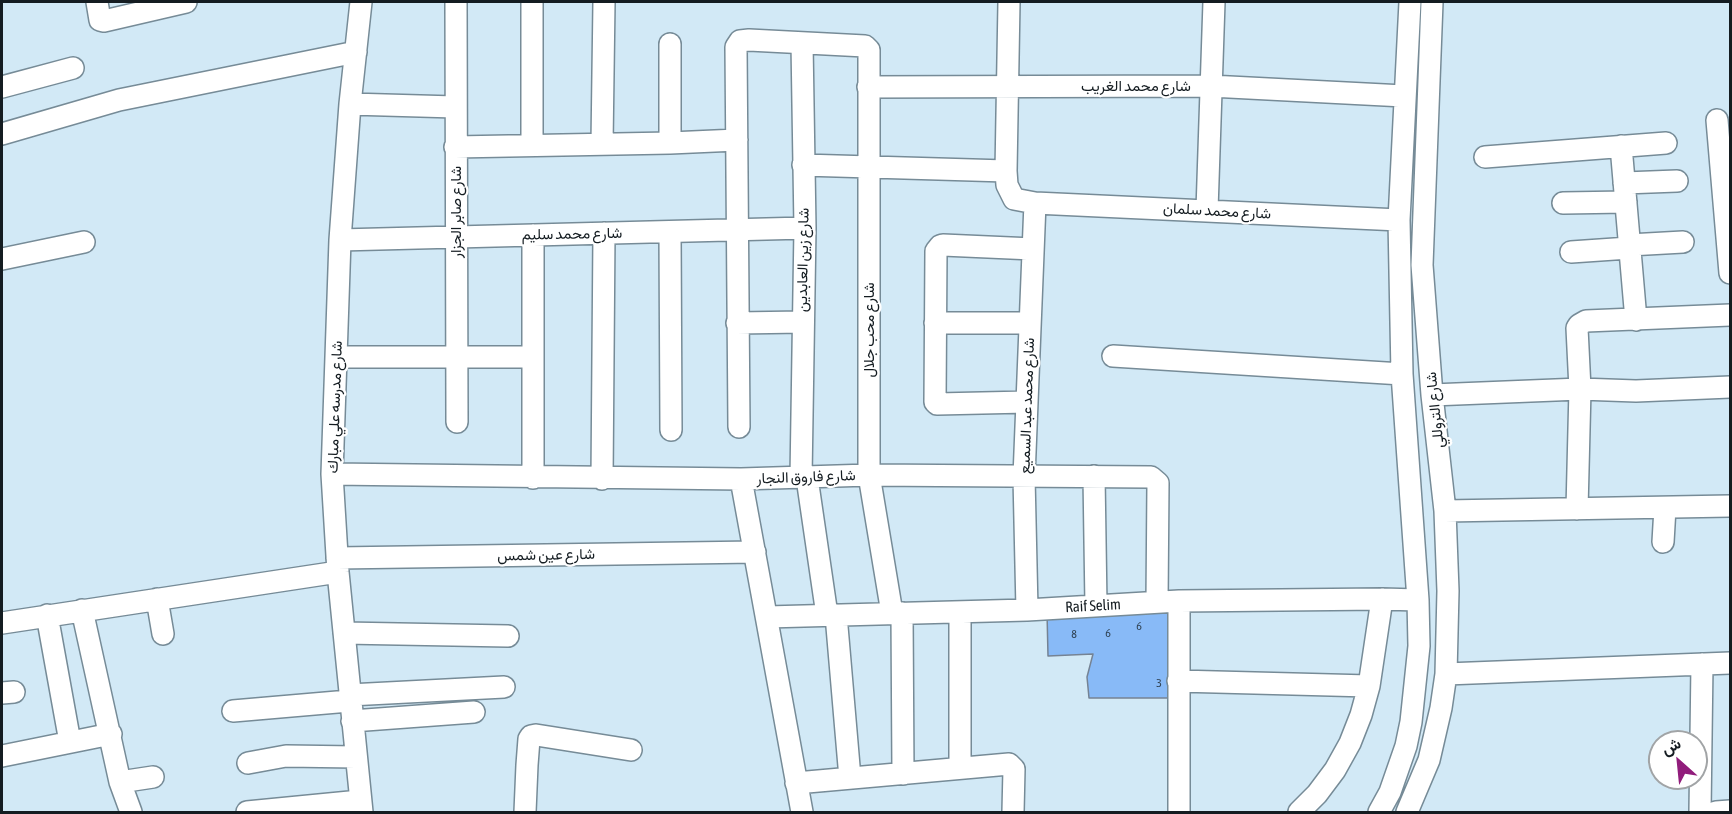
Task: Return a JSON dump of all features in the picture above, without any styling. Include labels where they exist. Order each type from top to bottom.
[{"type":"street","points":[[98,11],[109,20],[182,2]]},
{"type":"street","name":"شارع مدرسه علي مبارك","points":[[361,2],[350,104],[340,240],[333,474],[337,565],[361,807]]},
{"type":"street","name":"شارع صابر الجزار","points":[[456,2],[457,422]]},
{"type":"street","points":[[532,2],[532,145]]},
{"type":"street","points":[[602,144],[604,2]]},
{"type":"street","points":[[1009,2],[1007,185],[1014,199],[1035,203]]},
{"type":"street","points":[[1207,210],[1214,2]]},
{"type":"street","name":"شارع التروللي","points":[[1379,813],[1399,769],[1411,722],[1419,646],[1418,600],[1402,374],[1399,220],[1410,2]]},
{"type":"street","name":"شارع التروللي","points":[[1410,812],[1429,760],[1446,674],[1448,591],[1445,511],[1432,395],[1422,265],[1432,2]]},
{"type":"street","points":[[739,427],[737,43],[749,40],[802,43]]},
{"type":"street","name":"شارع محب جلال","points":[[802,43],[865,46],[868,50],[869,475],[897,613],[903,774]]},
{"type":"street","name":"شارع زين العابدين","points":[[802,43],[805,228],[804,477],[832,615],[850,778]]},
{"type":"street","points":[[670,44],[670,143]]},
{"type":"street","points":[[2,134],[119,100],[356,52]]},
{"type":"street","points":[[2,87],[73,68]]},
{"type":"street","name":"شارع محمد الغريب","points":[[868,87],[1210,86],[1404,96]]},
{"type":"street","points":[[350,104],[455,107]]},
{"type":"street","points":[[1717,120],[1727,185],[1731,273]]},
{"type":"street","points":[[455,147],[737,140]]},
{"type":"street","points":[[1485,157],[1666,143]]},
{"type":"street","points":[[1621,146],[1636,320]]},
{"type":"street","points":[[803,165],[1006,171]]},
{"type":"street","points":[[1563,203],[1625,193],[1677,181]]},
{"type":"street","name":"شارع محمد سلمان","points":[[1035,203],[1399,220]]},
{"type":"street","name":"شارع محمد عبد السميع","points":[[1027,610],[1024,477],[1035,203]]},
{"type":"street","name":"شارع محمد سليم","points":[[340,240],[805,228]]},
{"type":"street","points":[[670,232],[670,430]]},
{"type":"street","points":[[602,479],[604,233]]},
{"type":"street","points":[[532,478],[533,235]]},
{"type":"street","points":[[2,259],[84,242]]},
{"type":"street","points":[[1571,252],[1683,242]]},
{"type":"street","points":[[1027,402],[937,404],[935,402],[936,251],[940,246],[1033,249]]},
{"type":"street","points":[[1577,509],[1580,388],[1577,328],[1579,325],[1586,321],[1731,315]]},
{"type":"street","points":[[737,323],[803,322]]},
{"type":"street","points":[[935,322],[1030,323]]},
{"type":"street","points":[[1113,356],[1402,374]]},
{"type":"street","points":[[336,357],[533,357]]},
{"type":"street","points":[[1432,395],[1580,388],[1636,391],[1731,387]]},
{"type":"street","points":[[1407,448],[1438,449]]},
{"type":"street","name":"شارع فاروق النجار","points":[[333,474],[602,479],[741,479],[869,475],[1148,476],[1154,477],[1158,483],[1157,602]]},
{"type":"street","points":[[1094,476],[1096,606]]},
{"type":"street","points":[[741,479],[802,813]]},
{"type":"street","points":[[1445,511],[1731,506]]},
{"type":"street","points":[[1664,542],[1665,508]]},
{"type":"street","name":"شارع عين شمس","points":[[3,617],[47,615],[157,599],[337,565],[755,552]]},
{"type":"street","points":[[157,599],[163,634]]},
{"type":"street","points":[[1299,813],[1335,770],[1350,743],[1361,715],[1369,686],[1382,599]]},
{"type":"street","name":"Raif Selim","points":[[768,617],[1027,610],[1179,601],[1418,600]]},
{"type":"street","points":[[1179,601],[1179,813]]},
{"type":"street","points":[[82,610],[120,782],[131,813]]},
{"type":"street","points":[[960,612],[960,768]]},
{"type":"street","points":[[47,615],[70,742]]},
{"type":"street","points":[[345,633],[508,636]]},
{"type":"street","points":[[1446,674],[1731,663]]},
{"type":"street","points":[[1700,813],[1702,664]]},
{"type":"street","points":[[1178,681],[1369,686]]},
{"type":"street","points":[[233,711],[350,706],[504,687]]},
{"type":"street","points":[[350,706],[474,712]]},
{"type":"street","points":[[2,756],[111,734]]},
{"type":"street","points":[[525,813],[526,765],[531,736],[631,750]]},
{"type":"street","points":[[248,763],[286,756],[356,757]]},
{"type":"street","points":[[796,783],[1012,765],[1014,769],[1013,813]]},
{"type":"street","points":[[120,782],[153,777]]},
{"type":"street","points":[[247,813],[361,807]]},
{"type":"street","points":[[1716,813],[1731,812]]},
{"type":"building","points":[[1168,607],[1170,698],[1089,698],[1087,677],[1093,654],[1048,656],[1047,612]]}]
